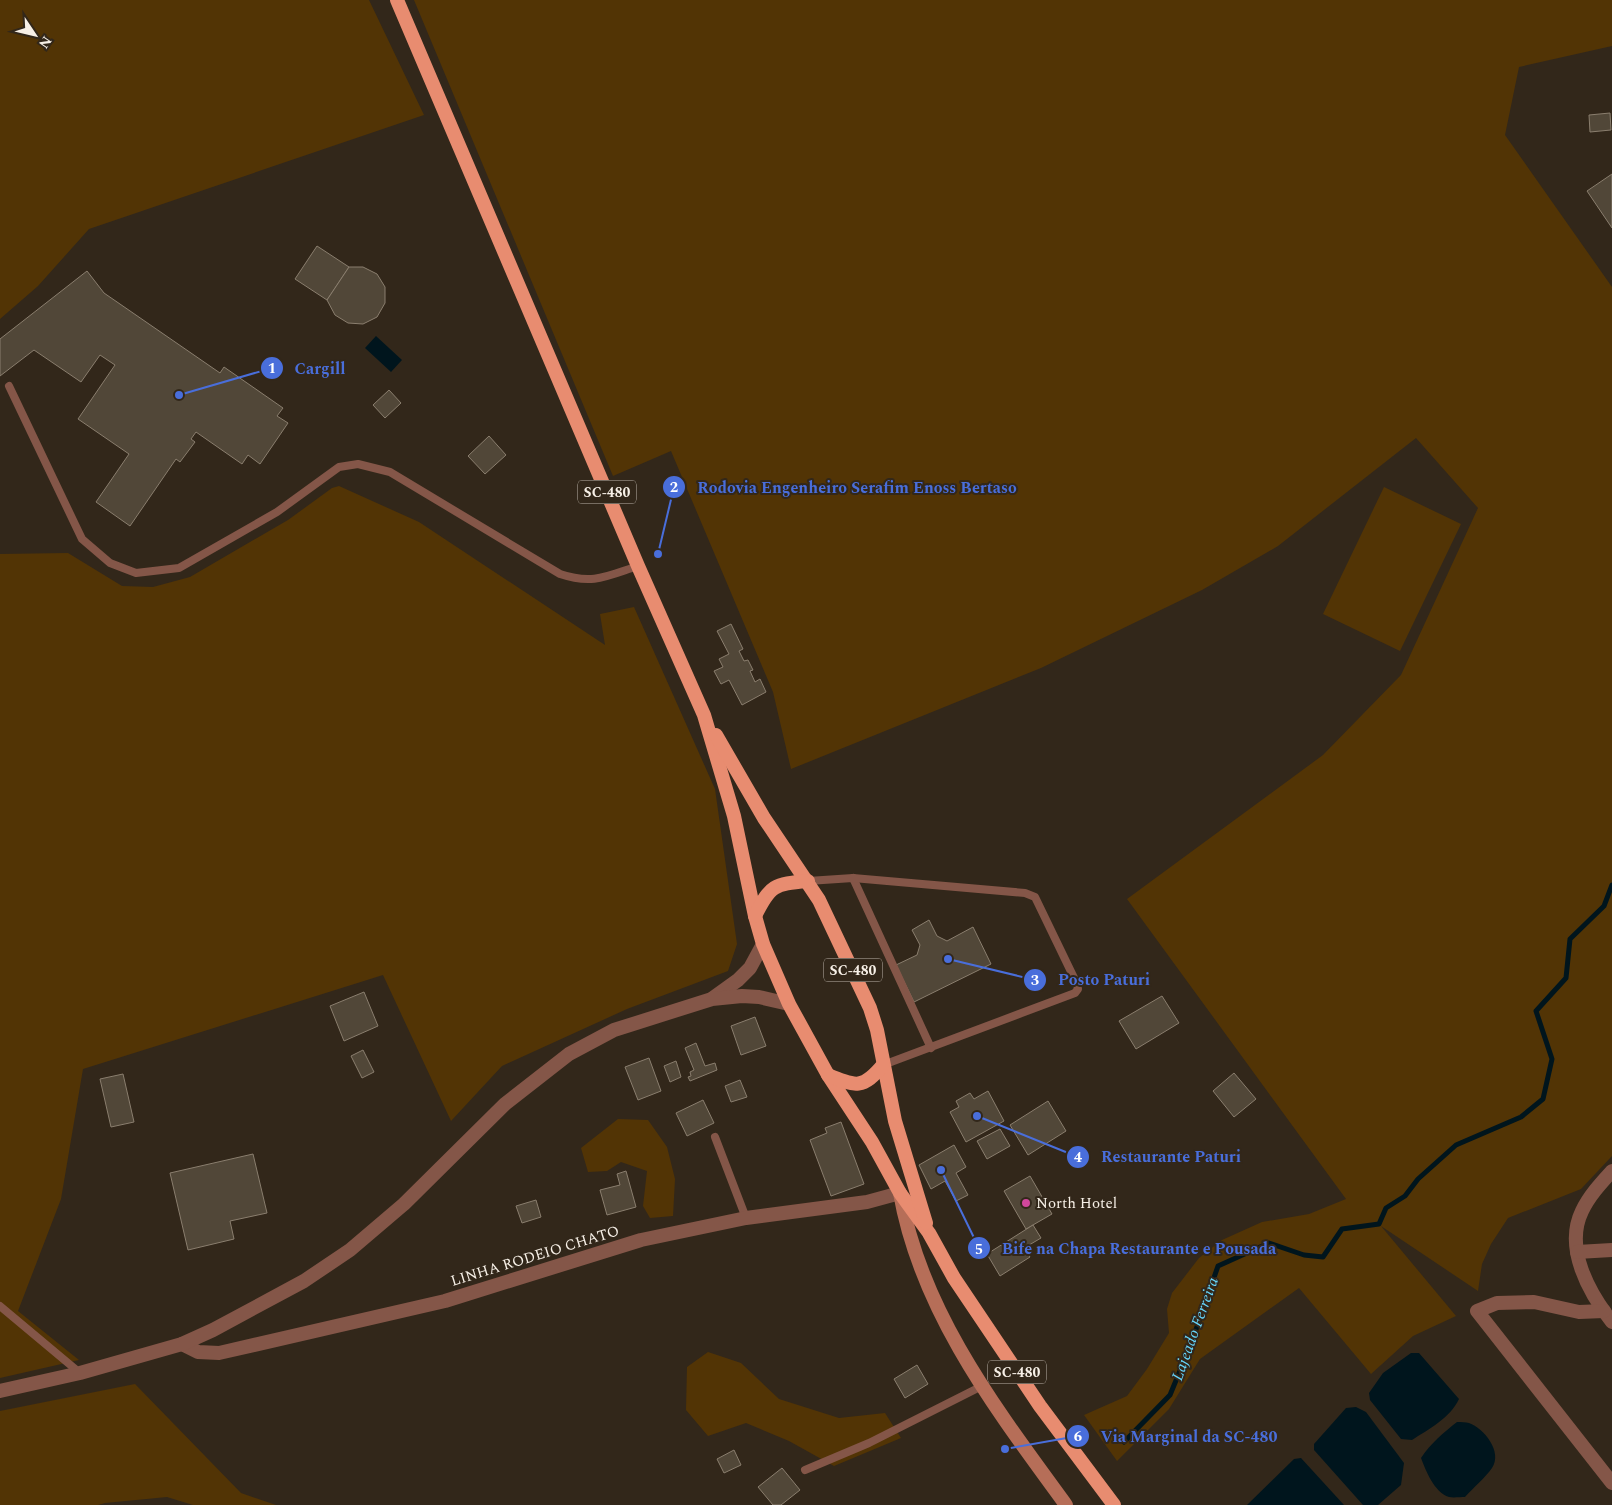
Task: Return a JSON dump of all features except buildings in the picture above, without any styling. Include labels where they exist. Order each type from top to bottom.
[{"type":"highway","name":"SC-480","points":[[397,0],[638,566],[704,715],[764,818],[808,882],[831,922],[870,1008],[877,1030],[895,1121],[929,1233]]},
{"type":"highway","name":"SC-480","points":[[704,715],[734,816],[755,916],[763,944],[789,1004],[828,1075],[872,1142],[900,1193],[929,1233],[954,1278],[1040,1406],[1114,1505]]},
{"type":"highway","points":[[755,916],[764,897],[775,886],[808,882]]},
{"type":"highway","points":[[828,1075],[847,1083],[862,1084],[872,1077],[883,1065]]},
{"type":"main road","points":[[900,1193],[904,1220],[919,1266],[952,1337],[1021,1444],[1066,1505]]},
{"type":"street","points":[[712,999],[750,968],[763,944]]},
{"type":"street","points":[[0,1391],[80,1373],[182,1344],[213,1330],[304,1281],[350,1250],[404,1204],[505,1104],[569,1054],[614,1030],[712,999],[742,996],[759,997],[789,1004]]},
{"type":"street","points":[[1608,1316],[1590,1289],[1577,1252],[1576,1232],[1581,1212],[1595,1190],[1612,1171]]},
{"type":"street","name":"LINHA RODEIO CHATO","points":[[182,1344],[198,1352],[219,1353],[445,1301],[641,1240],[746,1218],[867,1202],[900,1193]]},
{"type":"street","points":[[1577,1252],[1612,1250]]},
{"type":"street","points":[[1608,1316],[1534,1302],[1497,1303],[1477,1311],[1612,1483]]},
{"type":"lane","points":[[9,386],[82,539],[110,563],[136,573],[179,568],[277,512],[339,467],[358,464],[390,472],[560,574],[577,580],[594,580],[638,566]]},
{"type":"lane","points":[[853,878],[931,1048]]},
{"type":"lane","points":[[808,882],[853,878],[1025,893],[1035,897],[1077,984],[1078,989],[1075,993],[883,1065]]},
{"type":"lane","points":[[715,1137],[746,1218]]},
{"type":"lane","points":[[0,1306],[80,1373]]},
{"type":"lane","points":[[805,1470],[869,1443],[982,1386]]},
{"type":"shaded area","points":[[0,0],[369,0],[424,115],[89,229],[38,286],[0,319]]},
{"type":"shaded area","points":[[414,0],[1612,0],[1612,46],[1519,67],[1505,135],[1612,287],[1612,1156],[1581,1189],[1508,1218],[1491,1244],[1482,1264],[1478,1291],[1381,1226],[1456,1316],[1413,1336],[1371,1374],[1299,1288],[1200,1359],[1169,1409],[1117,1461],[1084,1415],[1127,1396],[1147,1369],[1169,1333],[1167,1309],[1172,1293],[1199,1258],[1222,1240],[1262,1222],[1309,1214],[1346,1199],[1127,899],[1323,755],[1401,675],[1478,508],[1416,438],[1278,546],[1202,590],[1041,668],[791,769],[773,692],[671,451],[613,476]]},
{"type":"shaded area","points":[[339,486],[419,522],[605,645],[600,614],[634,607],[715,789],[737,944],[728,971],[627,1009],[502,1066],[451,1121],[383,975],[83,1069],[61,1199],[18,1311],[79,1360],[0,1378],[0,554],[68,553],[122,586],[153,587],[190,577],[288,520],[332,488]]},
{"type":"shaded area","points":[[1384,487],[1461,524],[1400,651],[1323,614]]},
{"type":"shaded area","points":[[618,1119],[648,1120],[667,1147],[675,1179],[673,1216],[650,1218],[643,1206],[647,1171],[621,1162],[607,1171],[588,1172],[581,1148]]},
{"type":"shaded area","points":[[708,1352],[741,1363],[779,1399],[839,1418],[885,1413],[901,1438],[834,1466],[789,1441],[746,1423],[708,1436],[686,1410],[687,1367]]},
{"type":"shaded area","points":[[135,1384],[241,1493],[276,1505],[193,1505],[167,1497],[98,1505],[0,1505],[0,1411]]},
{"type":"water","points":[[376,336],[402,360],[391,372],[365,348]]},
{"type":"water","points":[[1411,1353],[1419,1353],[1459,1399],[1445,1417],[1412,1440],[1401,1439],[1370,1400],[1369,1393],[1383,1373]]},
{"type":"water","points":[[1356,1407],[1366,1412],[1404,1463],[1401,1485],[1378,1505],[1363,1505],[1314,1450],[1314,1444],[1346,1408]]},
{"type":"water","points":[[1457,1422],[1469,1423],[1486,1435],[1494,1448],[1495,1462],[1489,1472],[1465,1497],[1449,1497],[1435,1486],[1421,1458]]},
{"type":"water","points":[[1301,1458],[1344,1505],[1247,1505],[1294,1459]]},
{"type":"waterway","name":"Lajeado Ferreira","points":[[1124,1442],[1170,1395],[1191,1344],[1218,1266],[1269,1243],[1304,1255],[1323,1257],[1342,1229],[1379,1224],[1386,1208],[1405,1196],[1418,1179],[1456,1145],[1521,1117],[1543,1099],[1552,1059],[1536,1011],[1566,978],[1570,939],[1604,906],[1612,885]]},
{"type":"place","name":"Cargill","points":[[179,395]]},
{"type":"place","name":"Rodovia Engenheiro Serafim Enoss Bertaso","points":[[658,554]]},
{"type":"place","name":"Posto Paturi","points":[[948,959]]},
{"type":"place","name":"Restaurante Paturi","points":[[977,1116]]},
{"type":"place","name":"Bife na Chapa Restaurante e Pousada","points":[[941,1170]]},
{"type":"place","name":"North Hotel","points":[[1026,1203]]},
{"type":"place","name":"Via Marginal da SC-480","points":[[1005,1449]]}]
